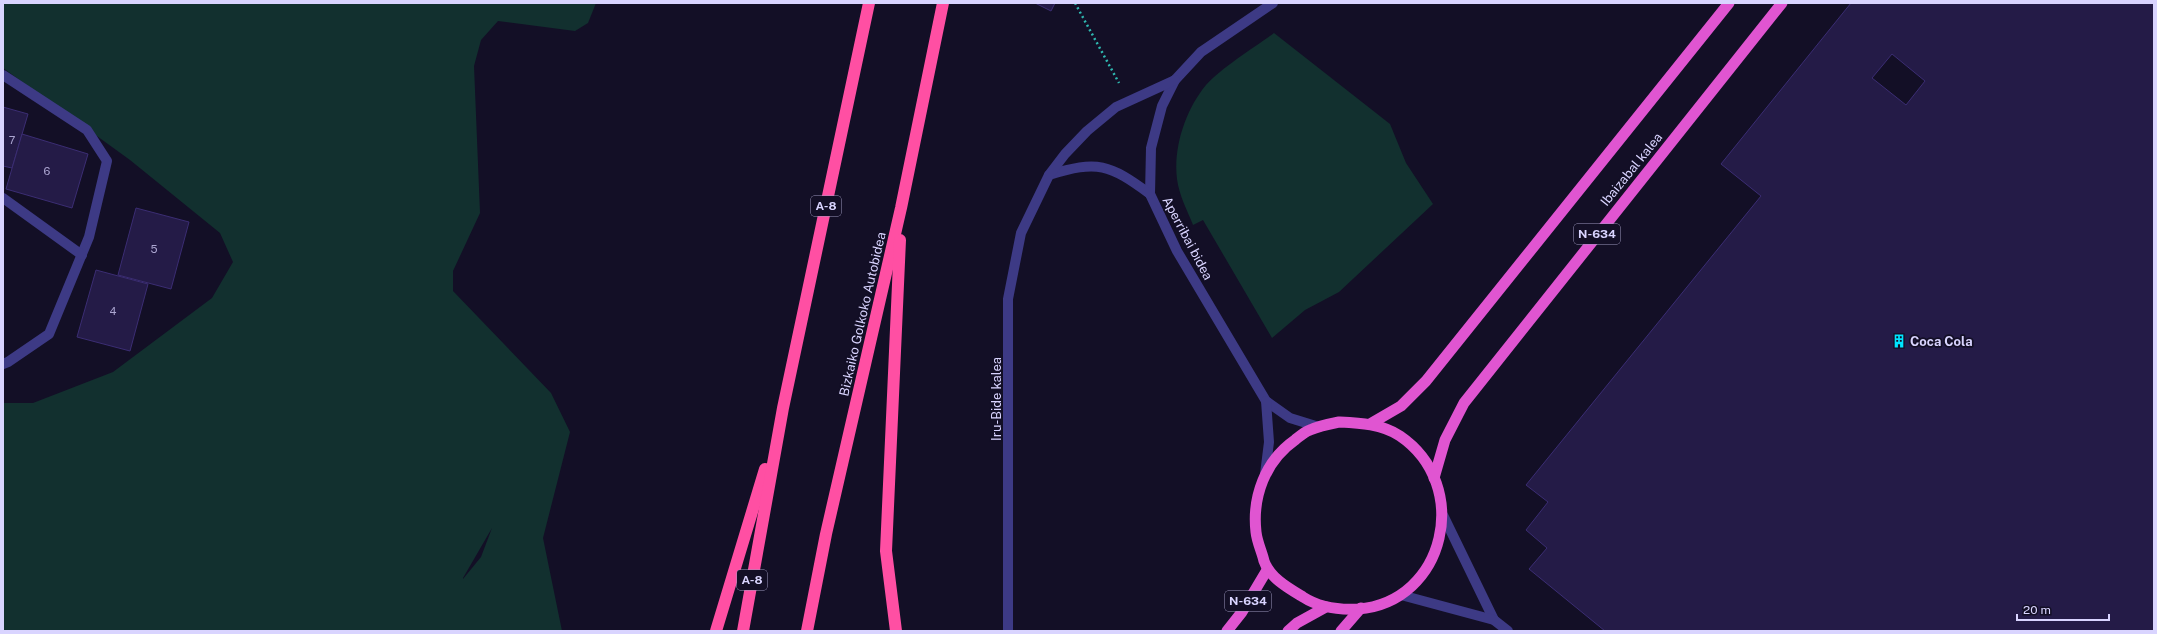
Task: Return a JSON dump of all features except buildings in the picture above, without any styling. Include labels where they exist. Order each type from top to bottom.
[{"type":"highway","name":"A-8","points":[[743,631],[782,408],[869,3]]},
{"type":"highway","name":"Bizkaiko Golkoko Autobidea","points":[[807,631],[826,534],[901,208],[943,3]]},
{"type":"highway","name":"Ibaizabal kalea","points":[[1370,424],[1401,406],[1426,381],[1729,3]]},
{"type":"highway","name":"Ibaizabal kalea","points":[[1434,478],[1445,440],[1464,403],[1782,3]]},
{"type":"highway","points":[[896,631],[886,551],[901,208]]},
{"type":"highway","points":[[716,631],[782,408]]},
{"type":"highway","points":[[1339,422],[1370,424],[1399,436],[1422,457],[1438,484],[1443,515],[1438,546],[1423,574],[1401,595],[1372,607],[1342,610],[1312,603],[1286,587],[1267,570],[1256,534],[1255,503],[1264,474],[1283,448],[1308,430],[1339,422]]},
{"type":"highway","name":"N-634","points":[[1227,631],[1242,612],[1267,570]]},
{"type":"highway","points":[[1288,631],[1297,623],[1326,606]]},
{"type":"highway","points":[[1341,631],[1361,608]]},
{"type":"street","name":"Aperribai bidea","points":[[1266,401],[1177,251],[1150,194],[1152,148],[1162,106],[1174,80],[1201,52],[1273,3]]},
{"type":"street","points":[[3,75],[86,130],[107,161],[89,237],[49,334],[3,364]]},
{"type":"street","name":"Iru-Bide kalea","points":[[1008,631],[1008,299],[1021,233],[1049,175],[1065,154],[1087,131],[1116,107],[1174,80]]},
{"type":"street","points":[[1049,175],[1073,167],[1090,165],[1104,166],[1122,174],[1150,194]]},
{"type":"street","points":[[3,198],[82,254]]},
{"type":"street","points":[[1266,401],[1290,418],[1319,427]]},
{"type":"street","points":[[1264,474],[1269,442],[1266,401]]},
{"type":"street","points":[[1443,515],[1494,620]]},
{"type":"street","points":[[1401,595],[1494,620],[1508,631]]},
{"type":"path","points":[[1074,3],[1129,100]]},
{"type":"green space","points":[[3,3],[596,3],[588,23],[575,31],[498,21],[481,40],[474,66],[480,213],[453,271],[453,291],[551,393],[570,432],[543,538],[562,631],[3,631],[3,403],[33,403],[113,372],[212,298],[233,262],[220,233],[130,160],[3,68]],"holes":[[[492,528],[481,557],[463,579]]]},
{"type":"green space","points":[[1274,33],[1390,124],[1406,163],[1433,204],[1339,292],[1305,310],[1272,338],[1203,220],[1193,225],[1180,191],[1176,167],[1182,129],[1192,105],[1206,85],[1212,78],[1238,58]]},
{"type":"place","name":"Coca Cola","points":[[1899,341]]}]
